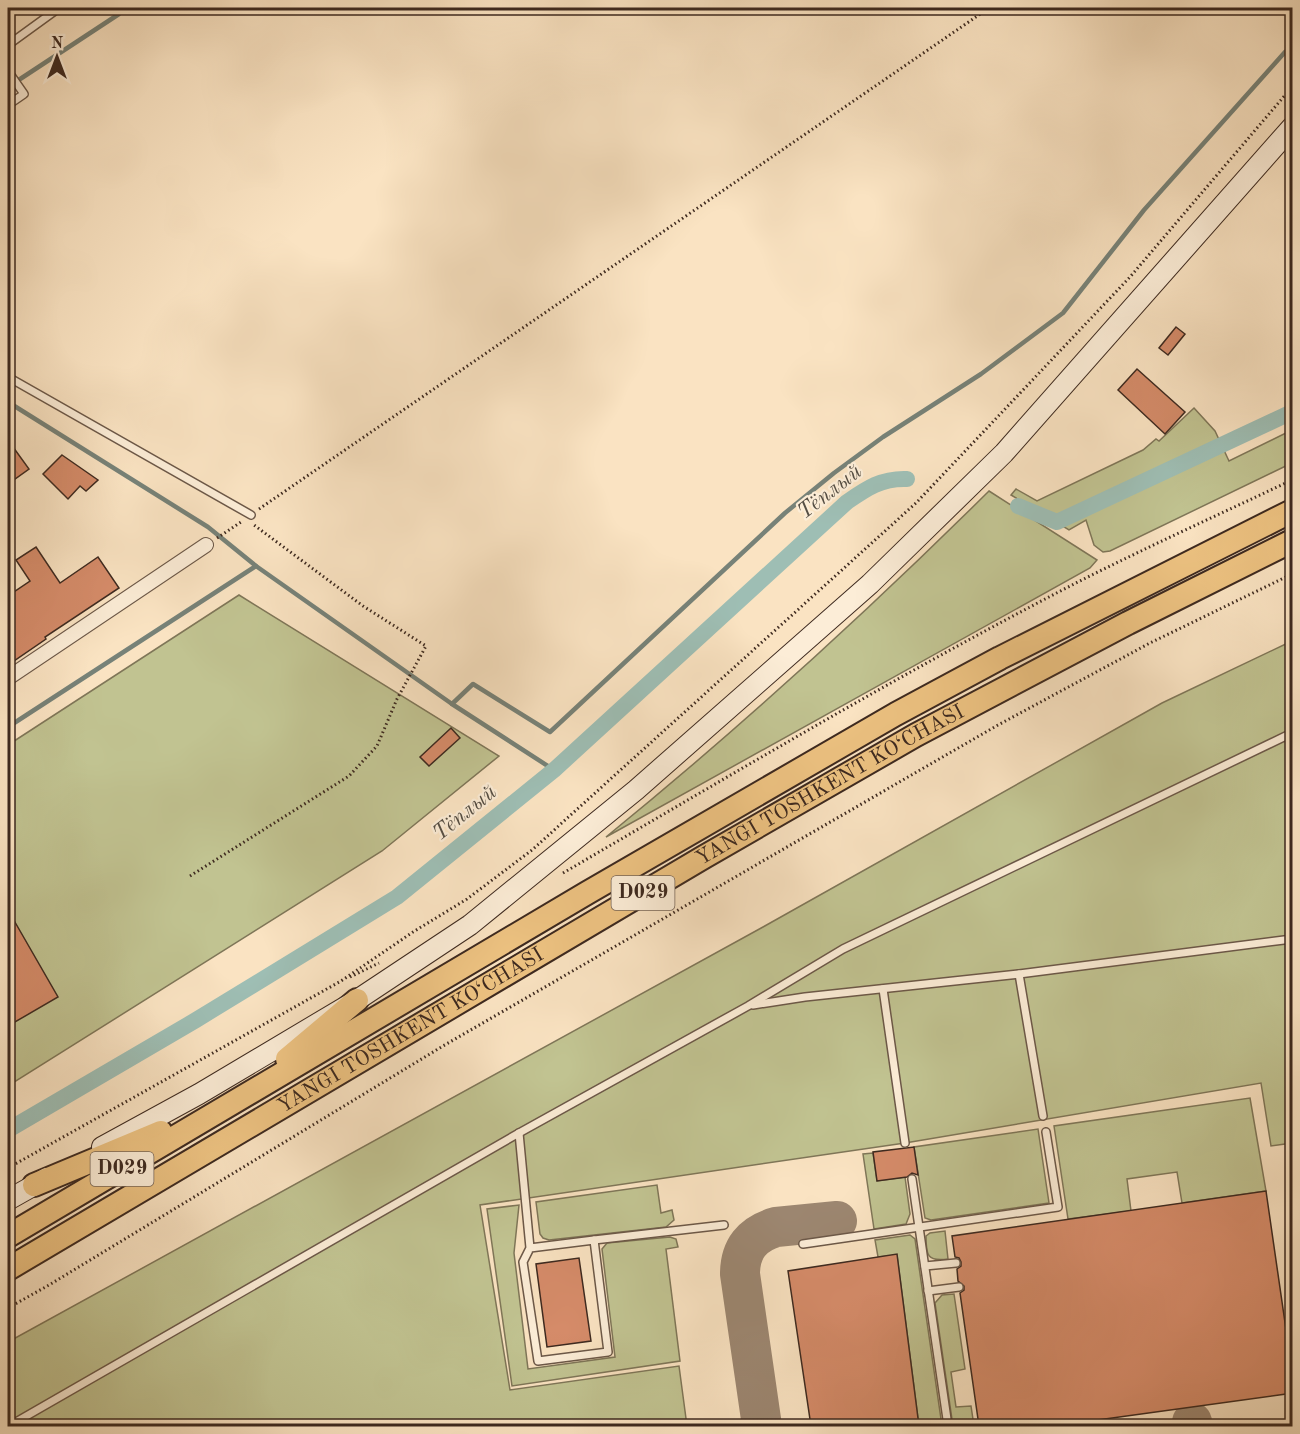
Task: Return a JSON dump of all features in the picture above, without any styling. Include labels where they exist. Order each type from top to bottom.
[{"type":"highway","name":"YANGI TOSHKENT KO‘CHASI","points":[[8,1236],[741,803],[896,714],[1062,625],[1293,511]]},
{"type":"highway","name":"YANGI TOSHKENT KO‘CHASI","points":[[8,1269],[864,764],[1128,623],[1293,541]]},
{"type":"highway","points":[[34,1185],[237,1101],[357,1000]]},
{"type":"main road","points":[[8,1200],[199,1094],[357,1000],[470,925],[636,790],[870,584],[1004,453],[1293,127]]},
{"type":"street","points":[[8,678],[206,545]]},
{"type":"lane","points":[[8,45],[59,8]]},
{"type":"lane","points":[[8,71],[24,94],[8,105]]},
{"type":"lane","points":[[8,377],[248,517]]},
{"type":"lane","points":[[9,1426],[519,1133],[748,1006],[843,949],[1293,733]]},
{"type":"lane","points":[[748,1006],[805,997],[1018,974],[1293,939]]},
{"type":"lane","points":[[1018,974],[1044,1116]]},
{"type":"lane","points":[[883,989],[905,1143]]},
{"type":"lane","points":[[803,1244],[1058,1206],[1046,1132]]},
{"type":"lane","points":[[519,1133],[530,1248],[523,1262],[538,1362],[608,1352],[594,1240]]},
{"type":"lane","points":[[912,1179],[948,1426]]},
{"type":"lane","points":[[530,1248],[724,1225]]},
{"type":"lane","points":[[925,1266],[956,1263]]},
{"type":"lane","points":[[928,1291],[959,1287]]},
{"type":"path","points":[[206,545],[989,8]]},
{"type":"path","points":[[336,984],[467,899],[532,850],[916,503],[1130,277],[1293,87]]},
{"type":"path","points":[[556,877],[800,735],[1077,583],[1293,480]]},
{"type":"path","points":[[190,876],[349,776],[377,746],[397,699],[426,646],[363,606],[248,517]]},
{"type":"path","points":[[8,1308],[453,1040],[988,731],[1150,643],[1293,574]]},
{"type":"path","points":[[8,1168],[336,984],[386,960]]},
{"type":"green space","points":[[1194,408],[1215,431],[1229,461],[1292,430],[1292,463],[1110,551],[1103,552],[1094,545],[1086,520],[1069,530],[1011,495],[1016,489],[1037,501],[1143,450],[1156,439],[1159,441]]},
{"type":"green space","points":[[989,491],[1097,560],[1090,568],[606,837],[802,668],[897,581]]},
{"type":"green space","points":[[239,595],[499,756],[382,851],[8,1086],[8,745]]},
{"type":"green space","points":[[1292,641],[1292,1143],[1271,1146],[1261,1083],[905,1143],[480,1205],[510,1390],[679,1366],[687,1426],[8,1426],[8,1342],[763,927],[1162,703]]},
{"type":"green space","points":[[1250,1098],[1266,1191],[1182,1203],[1177,1172],[1127,1179],[1131,1211],[1068,1219],[1054,1126]]},
{"type":"green space","points":[[1038,1129],[1049,1203],[931,1220],[925,1218],[914,1147]]},
{"type":"green space","points":[[873,1153],[877,1181],[905,1177],[910,1214],[906,1224],[874,1229],[863,1154]]},
{"type":"green space","points":[[657,1185],[661,1213],[672,1210],[674,1220],[666,1227],[549,1240],[540,1234],[536,1202]]},
{"type":"green space","points":[[519,1205],[514,1253],[528,1369],[615,1357],[602,1249],[607,1243],[670,1237],[676,1239],[678,1247],[666,1249],[680,1361],[512,1386],[487,1209]]},
{"type":"green space","points":[[945,1231],[948,1259],[932,1258],[927,1252],[926,1236],[930,1233]]},
{"type":"green space","points":[[910,1235],[915,1239],[942,1426],[919,1426],[897,1255],[878,1257],[875,1240]]},
{"type":"green space","points":[[954,1294],[965,1369],[951,1372],[956,1407],[971,1406],[974,1426],[953,1426],[935,1303],[942,1295]]},
{"type":"building","points":[[1176,327],[1185,334],[1168,355],[1159,348]]},
{"type":"building","points":[[1137,369],[1185,412],[1165,434],[1118,390]]},
{"type":"building","points":[[8,440],[29,469],[8,484]]},
{"type":"building","points":[[62,455],[98,480],[86,491],[80,486],[68,499],[43,474]]},
{"type":"building","points":[[36,547],[60,583],[98,557],[119,588],[45,637],[46,639],[8,665],[8,596],[30,581],[16,560]]},
{"type":"building","points":[[451,728],[460,738],[429,766],[420,757]]},
{"type":"building","points":[[8,910],[58,997],[8,1026]]},
{"type":"building","points":[[914,1147],[918,1175],[912,1173],[907,1177],[877,1181],[873,1152]]},
{"type":"building","points":[[1266,1191],[1293,1378],[1293,1393],[1054,1426],[979,1426],[960,1293],[964,1290],[964,1286],[958,1281],[957,1269],[961,1266],[961,1262],[955,1257],[952,1236]]},
{"type":"building","points":[[897,1254],[919,1426],[811,1426],[788,1271]]},
{"type":"building","points":[[579,1258],[591,1341],[547,1347],[536,1264]]},
{"type":"waterway","points":[[8,87],[119,14],[122,8]]},
{"type":"waterway","points":[[8,402],[208,527],[256,566],[452,704],[473,684],[550,732],[785,513],[883,437],[981,374],[1063,313],[1144,210],[1285,52]]},
{"type":"waterway","name":"Тёплый","points":[[1018,506],[1057,522],[1292,412]]},
{"type":"waterway","name":"Тёплый","points":[[8,1130],[196,1020],[397,897],[554,770],[847,502],[875,485],[890,480],[907,479]]},
{"type":"waterway","points":[[8,727],[256,566]]},
{"type":"waterway","points":[[452,704],[554,770]]},
{"type":"taxiway","points":[[762,1426],[740,1274],[742,1257],[754,1238],[768,1230],[776,1227],[837,1221]]},
{"type":"taxiway","points":[[1192,1422],[1193,1426]]}]
